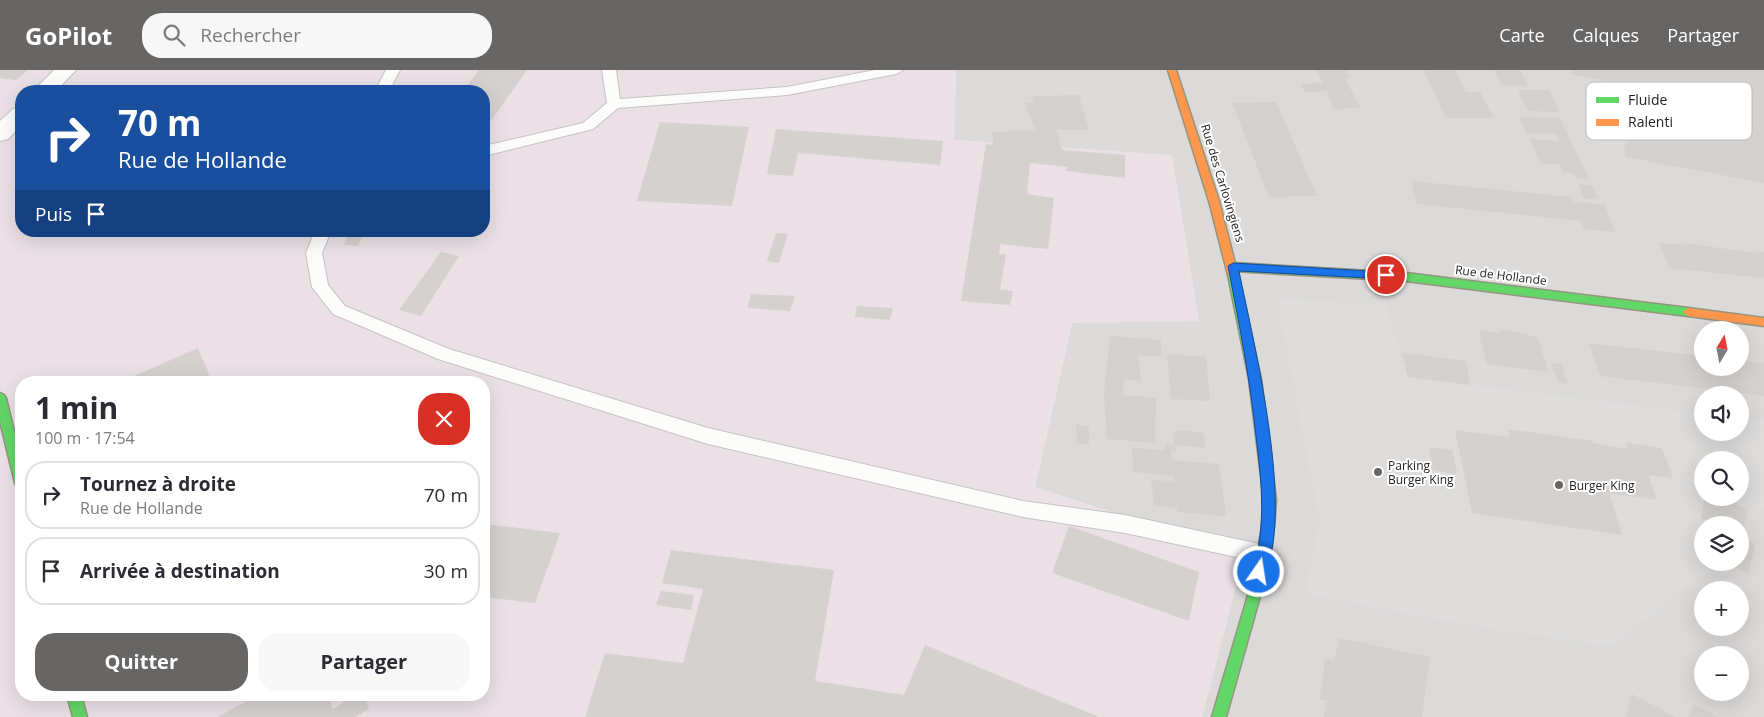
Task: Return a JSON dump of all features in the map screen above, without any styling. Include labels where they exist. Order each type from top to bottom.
[{"type":"street","points":[[50,85],[66,70]]},
{"type":"street","name":"Rue des Carlovingiens","points":[[1172,70],[1206,169],[1233,266],[1257,395],[1270,499],[1264,554],[1219,717]]},
{"type":"street","points":[[0,134],[15,120]]},
{"type":"street","name":"Rue de Hollande","points":[[1233,266],[1406,276],[1764,322]]},
{"type":"street","points":[[0,398],[15,459]]},
{"type":"street","points":[[76,701],[80,717]]},
{"type":"lane","points":[[385,85],[393,70]]},
{"type":"lane","points":[[609,70],[614,104]]},
{"type":"lane","points":[[490,150],[588,126],[614,104],[787,91],[896,70]]},
{"type":"lane","points":[[321,237],[314,253],[320,287],[339,310],[444,354],[708,436],[1023,509],[1126,524],[1264,554]]},
{"type":"shaded area","points":[[0,70],[956,70],[954,140],[1172,155],[1199,321],[1072,323],[1035,487],[1244,555],[1202,717],[0,717]]},
{"type":"shaded area","points":[[956,70],[1764,70],[1764,717],[1202,717],[1244,555],[1035,488],[1072,323],[1172,156],[954,140]]},
{"type":"shaded area","name":"Parking Burger King","points":[[1277,299],[1385,304],[1408,377],[1694,413],[1694,441],[1749,441],[1749,420],[1764,422],[1764,509],[1749,503],[1749,451],[1694,451],[1694,506],[1703,506],[1701,516],[1694,516],[1694,571],[1708,571],[1611,646],[1481,627],[1305,594],[1320,522]],"holes":[[[1509,429],[1592,441],[1593,443],[1628,449],[1626,443],[1662,448],[1673,478],[1648,475],[1656,500],[1609,493],[1509,437]],[[1429,447],[1452,450],[1457,474],[1433,470]]]},
{"type":"building","points":[[0,70],[28,70],[16,80],[0,78]]},
{"type":"building","points":[[479,70],[527,70],[491,121],[490,85],[468,85]]},
{"type":"building","points":[[1317,70],[1346,70],[1350,79],[1345,79],[1361,108],[1333,109],[1327,91],[1305,92],[1300,84],[1323,83]]},
{"type":"building","points":[[1424,70],[1455,70],[1466,92],[1480,92],[1494,118],[1446,118]]},
{"type":"building","points":[[1494,70],[1520,70],[1528,86],[1502,85]]},
{"type":"building","points":[[1570,70],[1764,70],[1764,183],[1626,157],[1624,143],[1628,144],[1627,140],[1752,140],[1752,82],[1612,82],[1571,73]]},
{"type":"building","points":[[1518,90],[1549,90],[1559,112],[1528,111]]},
{"type":"building","points":[[1079,95],[1089,130],[1056,130],[1062,150],[1125,155],[1125,178],[1066,171],[1067,167],[1030,163],[1027,194],[1054,198],[1048,249],[1000,244],[999,254],[1006,254],[1000,290],[1013,291],[1010,305],[961,301],[986,144],[993,145],[992,132],[1035,130],[1025,103],[1034,102],[1033,96]]},
{"type":"building","points":[[1276,102],[1317,196],[1269,197],[1232,103]]},
{"type":"building","points":[[1519,117],[1560,118],[1589,179],[1576,178],[1573,174],[1563,172],[1560,165],[1540,163],[1530,139],[1560,141],[1557,134],[1526,133]]},
{"type":"building","points":[[660,122],[749,127],[732,206],[637,201]]},
{"type":"building","points":[[776,129],[943,141],[940,165],[798,153],[793,176],[767,174]]},
{"type":"building","points":[[1411,181],[1572,197],[1574,202],[1605,205],[1615,232],[1584,229],[1581,221],[1417,204]]},
{"type":"building","points":[[1579,184],[1592,186],[1598,199],[1584,199]]},
{"type":"building","points":[[776,233],[788,234],[779,263],[767,261]]},
{"type":"building","points":[[347,237],[363,237],[358,246],[343,245]]},
{"type":"building","points":[[1659,243],[1686,245],[1685,243],[1755,253],[1753,251],[1764,252],[1764,278],[1669,268]]},
{"type":"building","points":[[441,252],[459,256],[421,316],[399,310]]},
{"type":"building","points":[[751,294],[795,296],[790,311],[747,308]]},
{"type":"building","points":[[857,306],[893,308],[890,320],[855,317]]},
{"type":"building","points":[[1499,329],[1538,337],[1548,372],[1487,364],[1479,330],[1501,333]]},
{"type":"building","points":[[1110,336],[1161,340],[1161,357],[1138,355],[1141,381],[1124,379],[1123,395],[1156,398],[1155,443],[1107,439],[1104,393]]},
{"type":"building","points":[[1589,343],[1694,355],[1694,376],[1749,376],[1749,362],[1764,363],[1764,396],[1749,394],[1749,386],[1694,387],[1600,376]]},
{"type":"building","points":[[198,348],[210,376],[134,376]]},
{"type":"building","points":[[1402,353],[1466,361],[1470,385],[1408,377]]},
{"type":"building","points":[[1167,354],[1206,357],[1210,401],[1171,399]]},
{"type":"building","points":[[1551,363],[1562,364],[1568,384],[1558,382]]},
{"type":"building","points":[[1076,425],[1089,426],[1089,444],[1077,443]]},
{"type":"building","name":"Burger King","points":[[1508,429],[1593,441],[1593,443],[1628,449],[1626,443],[1662,448],[1673,478],[1648,475],[1657,500],[1609,493],[1622,535],[1472,513],[1455,430],[1509,437]]},
{"type":"building","points":[[1181,430],[1204,433],[1205,448],[1174,445],[1173,433]]},
{"type":"building","points":[[1166,444],[1174,445],[1177,452],[1171,451],[1172,460],[1219,464],[1226,516],[1177,512],[1177,508],[1154,505],[1151,479],[1174,482],[1173,476],[1133,472],[1132,448],[1165,450]]},
{"type":"building","points":[[1429,447],[1452,450],[1457,474],[1433,470]]},
{"type":"building","points":[[1703,506],[1741,506],[1748,509],[1746,516],[1701,516]]},
{"type":"building","points":[[490,525],[560,533],[535,603],[490,598]]},
{"type":"building","points":[[1069,526],[1199,572],[1189,621],[1052,573]]},
{"type":"building","points":[[1749,541],[1755,544],[1749,574],[1743,571],[1749,571]]},
{"type":"building","points":[[671,550],[834,570],[815,681],[904,695],[925,645],[1099,717],[585,717],[605,653],[683,663],[703,589],[662,583]]},
{"type":"building","points":[[661,591],[694,595],[691,610],[656,605]]},
{"type":"building","points":[[1339,638],[1430,657],[1422,717],[1324,717],[1327,701],[1320,699],[1325,658],[1334,661]]},
{"type":"building","points":[[1632,694],[1676,717],[1626,717]]},
{"type":"building","points":[[246,701],[330,701],[333,709],[346,701],[366,701],[369,709],[355,717],[218,717]]},
{"type":"building","points":[[1694,705],[1719,717],[1688,717]]},
{"type":"traffic: fast","points":[[1233,267],[1406,277],[1688,312]]},
{"type":"traffic: fast","points":[[1219,717],[1258,582],[1268,527],[1270,500],[1255,379],[1233,275]]},
{"type":"traffic: fast","points":[[0,398],[15,459]]},
{"type":"traffic: fast","points":[[76,701],[80,717]]},
{"type":"traffic: slow","points":[[1172,70],[1214,201],[1233,275]]},
{"type":"traffic: slow","points":[[1688,312],[1764,322]]},
{"type":"place","name":"Parking Burger King","points":[[1378,472]]},
{"type":"place","name":"Burger King","points":[[1559,485]]},
{"type":"route","points":[[1259,572],[1264,554],[1270,499],[1257,395],[1233,266],[1386,275]]}]
